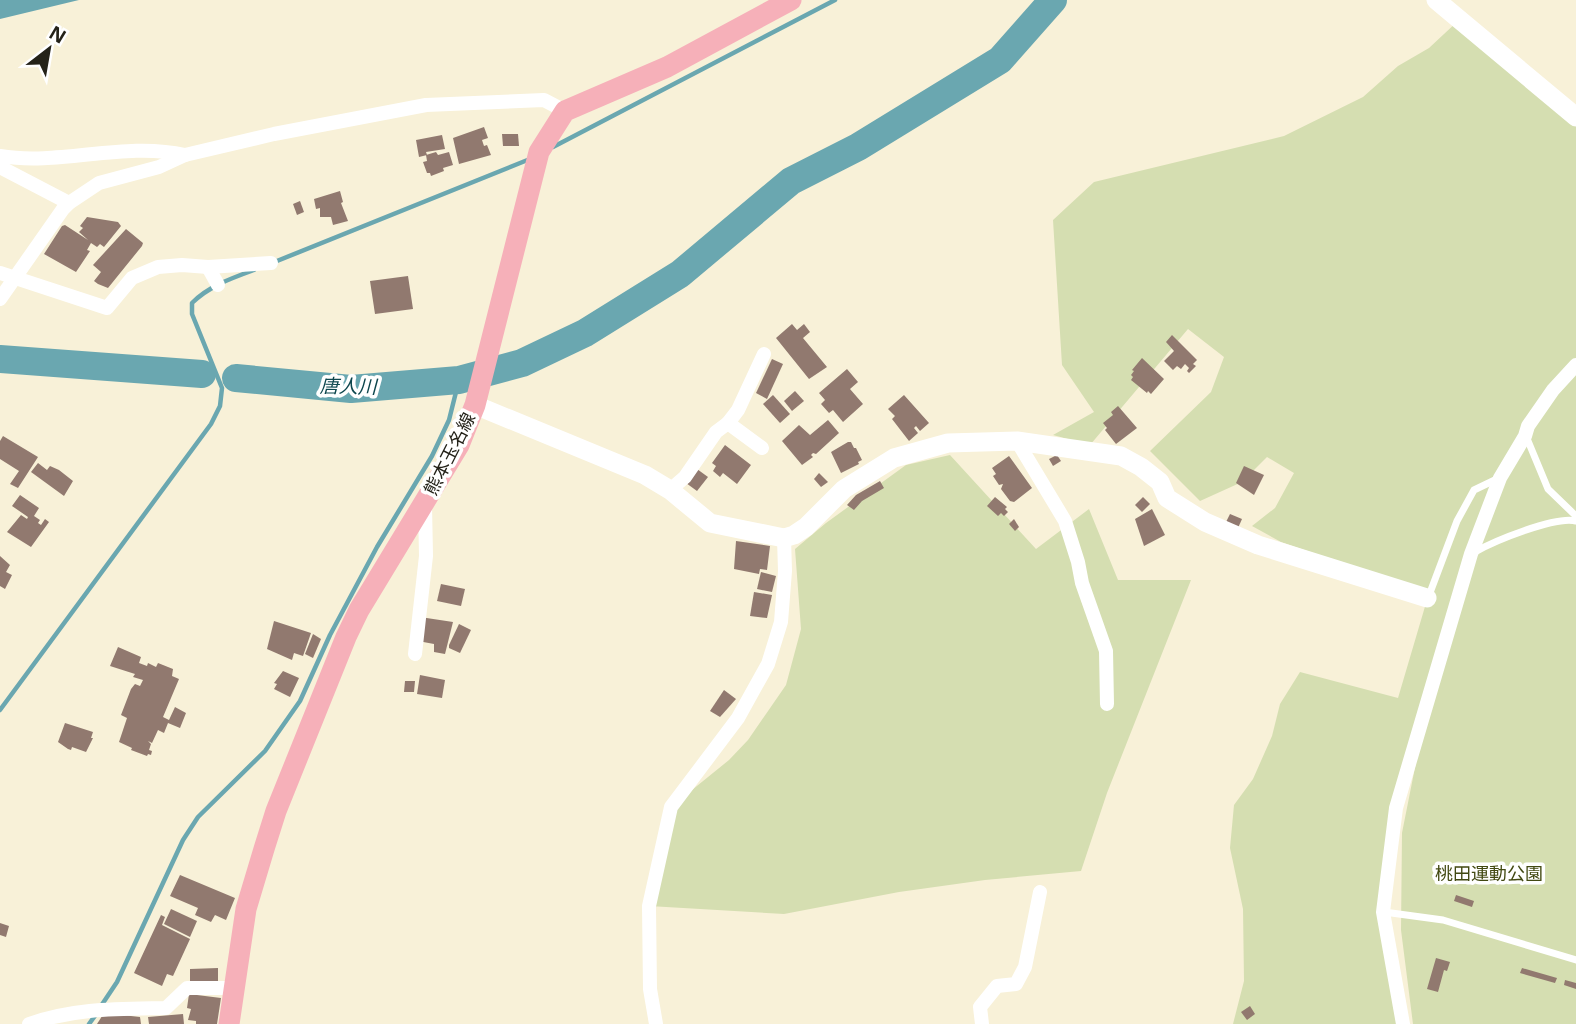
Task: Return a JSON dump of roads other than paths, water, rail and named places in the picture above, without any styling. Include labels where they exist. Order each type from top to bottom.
[{"type":"main road","points":[[565,111],[667,67],[791,0]]},
{"type":"main road","name":"熊本玉名線","points":[[229,1024],[246,909],[276,811],[359,610],[459,445],[476,399],[539,152],[565,111]]},
{"type":"street","points":[[1436,0],[1576,117]]},
{"type":"street","points":[[0,299],[69,203],[99,183],[159,167],[185,155],[274,134],[426,105],[544,100],[565,111]]},
{"type":"street","points":[[0,156],[24,159],[150,151],[185,155]]},
{"type":"street","points":[[0,167],[69,203]]},
{"type":"street","points":[[0,272],[107,308],[132,278],[158,267],[271,263]]},
{"type":"street","points":[[208,267],[218,285]]},
{"type":"street","points":[[670,490],[685,477],[716,432],[728,423],[738,410],[764,354]]},
{"type":"street","points":[[1404,1024],[1383,912],[1396,808],[1471,554],[1500,478],[1528,426],[1553,390],[1576,365]]},
{"type":"street","points":[[476,399],[645,475],[670,490],[710,523],[784,538],[806,527],[844,489],[894,458],[948,443],[1017,441],[1121,456],[1142,467],[1160,482],[1167,498],[1205,522],[1258,545],[1427,598]]},
{"type":"street","points":[[728,423],[762,448]]},
{"type":"street","points":[[1017,441],[1065,521],[1082,583],[1106,652],[1107,704]]},
{"type":"street","points":[[415,653],[426,555],[425,503]]},
{"type":"street","points":[[656,1024],[650,989],[649,906],[671,807],[738,718],[768,664],[781,622],[785,571],[784,538]]},
{"type":"street","points":[[982,1024],[980,1007],[997,986],[1016,984],[1025,967],[1040,892]]},
{"type":"street","points":[[29,1024],[54,1016],[91,1010],[166,1008],[187,988],[234,989]]},
{"type":"lane","points":[[1525,436],[1548,489],[1576,518]]},
{"type":"lane","points":[[1427,598],[1457,521],[1474,490],[1500,478]]},
{"type":"lane","points":[[1471,554],[1494,541],[1576,518]]},
{"type":"lane","points":[[1383,912],[1443,920],[1576,960]]},
{"type":"water","points":[[0,0],[79,0],[0,19]]},
{"type":"waterway","points":[[553,147],[835,0]]},
{"type":"waterway","points":[[236,378],[351,389],[459,380],[522,363],[585,333],[680,274],[791,181],[858,147],[1000,60],[1053,0]]},
{"type":"waterway","points":[[272,263],[530,159]]},
{"type":"waterway","points":[[0,710],[211,424],[220,406],[222,388],[192,314],[192,303],[213,287],[254,270]]},
{"type":"waterway","name":"唐人川","points":[[0,359],[202,374]]},
{"type":"waterway","points":[[101,1006],[117,982],[183,840],[198,817],[265,751],[300,701],[330,635],[377,547],[432,456],[449,420],[459,380]]},
{"type":"waterway","points":[[89,1024],[97,1013]]},
{"type":"park label","name":"桃田運動公園","points":[[1489,874]]}]
